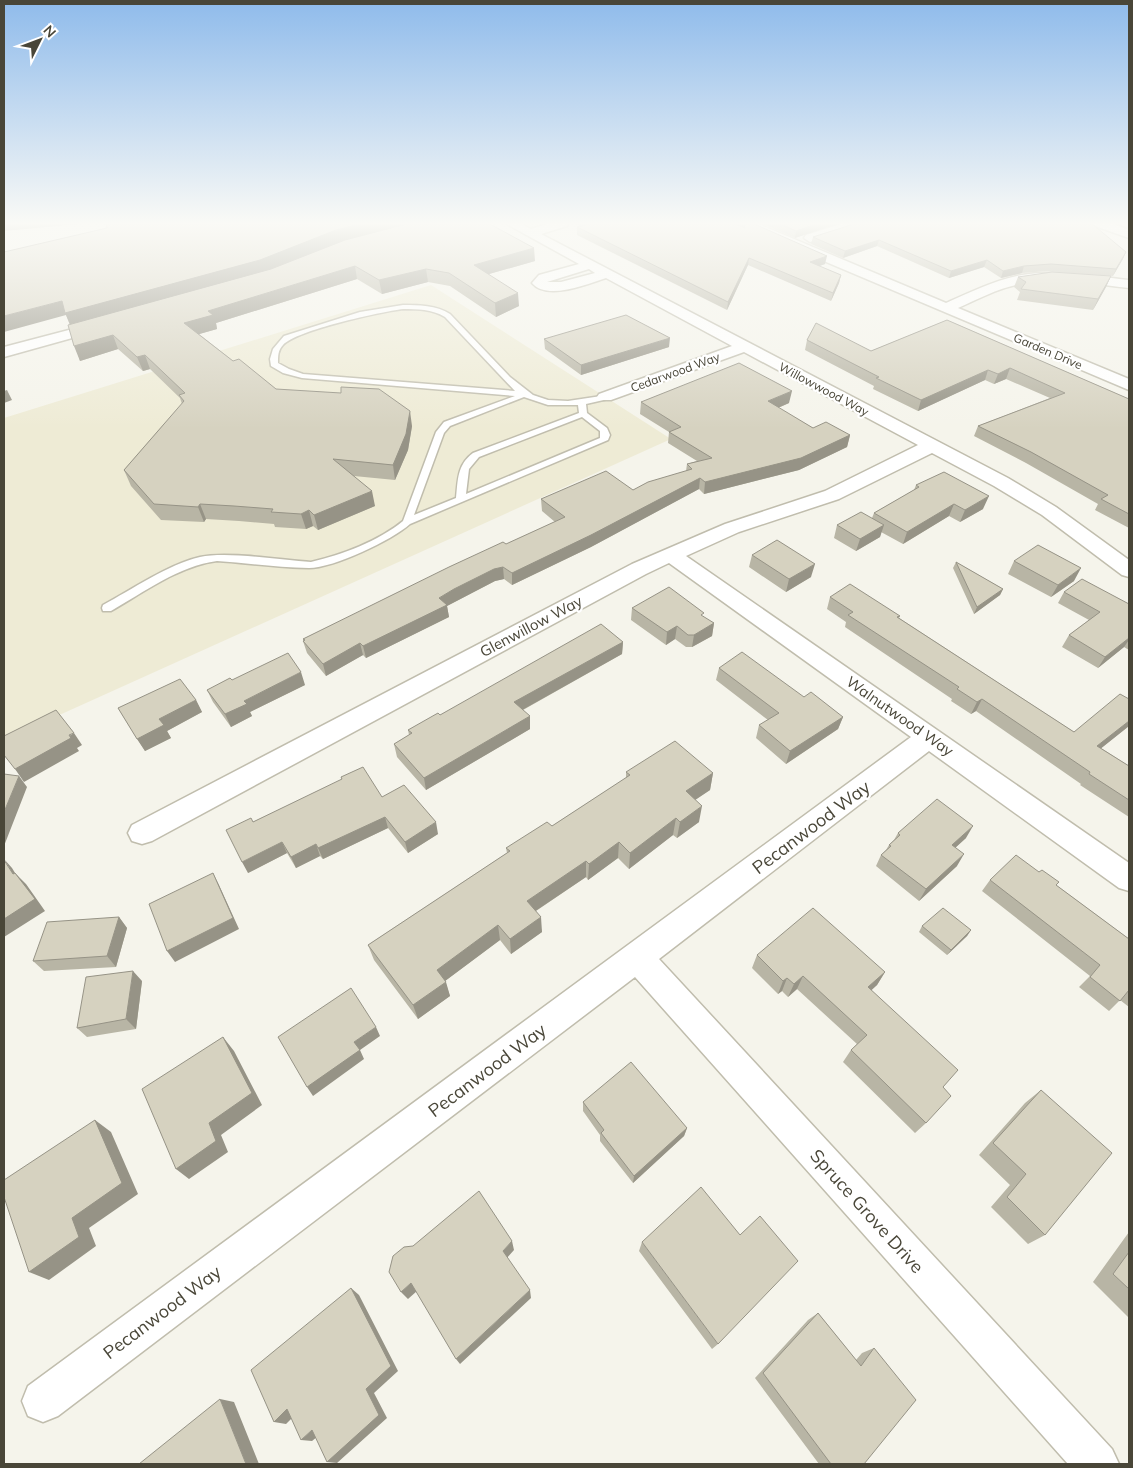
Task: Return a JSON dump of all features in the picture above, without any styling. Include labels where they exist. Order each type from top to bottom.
[{"type":"street","name":"Willowwood Way","points":[[639,292],[1001,482],[1049,511],[1129,570]]},
{"type":"street","name":"Garden Drive","points":[[907,292],[1129,385]]},
{"type":"street","points":[[946,308],[985,292]]},
{"type":"street","points":[[4,352],[117,321]]},
{"type":"street","name":"Cedarwood Way","points":[[605,397],[744,347]]},
{"type":"street","name":"Glenwillow Way","points":[[142,833],[638,568],[732,528],[832,496],[932,446]]},
{"type":"street","name":"Walnutwood Way","points":[[670,554],[1129,879]]},
{"type":"street","name":"Pecanwood Way","points":[[43,1401],[638,958],[929,737]]},
{"type":"street","name":"Spruce Grove Drive","points":[[638,958],[1097,1464]]},
{"type":"lane","points":[[107,608],[184,566],[202,560],[217,558],[311,565],[329,561],[373,543],[399,529],[407,522],[604,440],[606,435],[604,430],[582,409],[531,398],[507,378],[448,315],[424,308],[393,308],[352,318],[288,338],[279,344],[274,353],[274,364],[286,371],[302,376],[526,394]]},
{"type":"lane","points":[[407,522],[440,432],[447,424],[526,394]]},
{"type":"lane","points":[[461,499],[464,466],[467,460],[605,397]]},
{"type":"shaded area","points":[[410,292],[441,292],[671,439],[4,740],[4,418]]},
{"type":"building","points":[[4,292],[144,292],[65,313],[62,301],[4,316]]},
{"type":"building","points":[[189,292],[272,292],[208,311],[213,315],[184,323],[233,361],[239,359],[276,389],[341,393],[341,387],[379,389],[410,411],[406,434],[393,465],[333,459],[372,491],[314,515],[309,510],[301,514],[271,512],[273,509],[234,506],[200,504],[198,507],[154,504],[124,470],[184,401],[179,395],[185,393],[145,355],[137,357],[113,335],[74,346],[68,325]]},
{"type":"building","points":[[477,292],[518,293],[495,303]]},
{"type":"building","points":[[707,292],[733,292],[728,302]]},
{"type":"building","points":[[1040,292],[1102,292],[1098,299]]},
{"type":"building","points":[[626,315],[670,338],[581,365],[544,339]]},
{"type":"building","points":[[947,320],[1129,399],[1129,514],[1101,499],[1108,495],[1031,452],[978,426],[1065,393],[1010,368],[998,374],[988,370],[921,400],[807,340],[816,323],[871,351]]},
{"type":"building","points":[[739,363],[792,391],[768,401],[813,428],[826,422],[850,435],[801,458],[705,482],[700,478],[591,535],[512,573],[503,567],[494,569],[439,598],[447,605],[363,646],[360,643],[323,664],[303,641],[305,640],[303,639],[449,567],[503,542],[506,544],[565,517],[541,499],[606,471],[633,490],[648,482],[692,469],[687,464],[712,458],[669,432],[681,427],[641,402]]},
{"type":"building","points":[[944,472],[989,496],[965,510],[954,504],[907,532],[874,513],[919,487],[916,485]]},
{"type":"building","points":[[861,512],[884,525],[860,539],[837,525]]},
{"type":"building","points":[[777,540],[815,564],[789,579],[752,555]]},
{"type":"building","points":[[1038,545],[1081,568],[1058,585],[1014,561]]},
{"type":"building","points":[[956,562],[1003,589],[977,607]]},
{"type":"building","points":[[1082,579],[1129,604],[1129,638],[1105,657],[1069,635],[1100,612],[1064,592]]},
{"type":"building","points":[[850,584],[900,616],[897,617],[1074,732],[1120,694],[1129,699],[1129,721],[1097,746],[1129,766],[1129,800],[982,699],[977,702],[957,689],[959,687],[848,615],[853,612],[830,597]]},
{"type":"building","points":[[669,587],[704,613],[701,615],[714,623],[694,635],[688,635],[677,626],[667,632],[632,608]]},
{"type":"building","points":[[601,624],[623,642],[514,702],[530,716],[424,778],[394,744],[412,733],[408,730],[438,713],[440,715]]},
{"type":"building","points":[[742,652],[804,697],[811,692],[843,717],[790,751],[759,725],[779,713],[719,668]]},
{"type":"building","points":[[288,653],[301,672],[244,701],[247,704],[225,714],[207,690],[230,678],[232,680]]},
{"type":"building","points":[[180,679],[196,700],[159,719],[164,725],[137,739],[118,708]]},
{"type":"building","points":[[56,710],[74,733],[69,735],[71,738],[15,769],[4,755],[4,736]]},
{"type":"building","points":[[675,741],[713,773],[686,791],[702,806],[680,822],[676,818],[630,853],[619,842],[589,864],[586,861],[527,901],[541,917],[510,939],[498,925],[437,970],[446,982],[413,1005],[368,945],[510,851],[506,848],[547,822],[552,826],[630,775],[626,772]]},
{"type":"building","points":[[363,767],[382,797],[404,785],[436,822],[405,842],[385,817],[318,848],[316,844],[291,857],[282,842],[242,862],[226,830],[251,818],[253,822]]},
{"type":"building","points":[[4,774],[19,776],[4,812]]},
{"type":"building","points":[[937,799],[973,826],[952,845],[964,854],[926,889],[881,855],[900,835],[898,833]]},
{"type":"building","points":[[1016,855],[1039,872],[1042,870],[1059,882],[1056,885],[1129,939],[1129,990],[1120,1001],[1090,977],[1100,965],[990,880]]},
{"type":"building","points":[[4,860],[13,874],[15,873],[35,899],[4,919]]},
{"type":"building","points":[[213,873],[233,918],[167,951],[149,904]]},
{"type":"building","points":[[813,908],[885,972],[868,987],[958,1070],[943,1087],[951,1096],[926,1123],[851,1050],[867,1035],[803,976],[794,984],[787,978],[783,981],[757,955]]},
{"type":"building","points":[[943,908],[971,930],[951,950],[922,926]]},
{"type":"building","points":[[119,917],[107,956],[33,961],[47,922]]},
{"type":"building","points":[[133,971],[126,1019],[77,1028],[86,977]]},
{"type":"building","points":[[351,988],[376,1027],[354,1042],[360,1050],[307,1087],[278,1037]]},
{"type":"building","points":[[223,1037],[252,1093],[209,1123],[216,1141],[176,1169],[142,1089]]},
{"type":"building","points":[[631,1062],[687,1128],[634,1176],[601,1133],[604,1130],[583,1102]]},
{"type":"building","points":[[1041,1090],[1112,1153],[1045,1235],[1007,1197],[1026,1174],[993,1143]]},
{"type":"building","points":[[95,1120],[122,1183],[72,1218],[79,1237],[29,1272],[4,1197],[4,1180]]},
{"type":"building","points":[[701,1187],[740,1235],[760,1216],[798,1261],[718,1344],[642,1242]]},
{"type":"building","points":[[479,1191],[512,1241],[503,1251],[530,1290],[456,1359],[411,1283],[401,1292],[389,1272],[393,1256],[404,1247],[413,1246]]},
{"type":"building","points":[[1129,1252],[1129,1289],[1113,1274]]},
{"type":"building","points":[[351,1288],[391,1366],[366,1389],[379,1415],[327,1462],[312,1430],[301,1440],[287,1409],[274,1422],[251,1370]]},
{"type":"building","points":[[818,1313],[861,1366],[874,1348],[916,1400],[864,1464],[831,1464],[763,1373]]},
{"type":"building","points":[[220,1399],[246,1464],[139,1464]]}]
